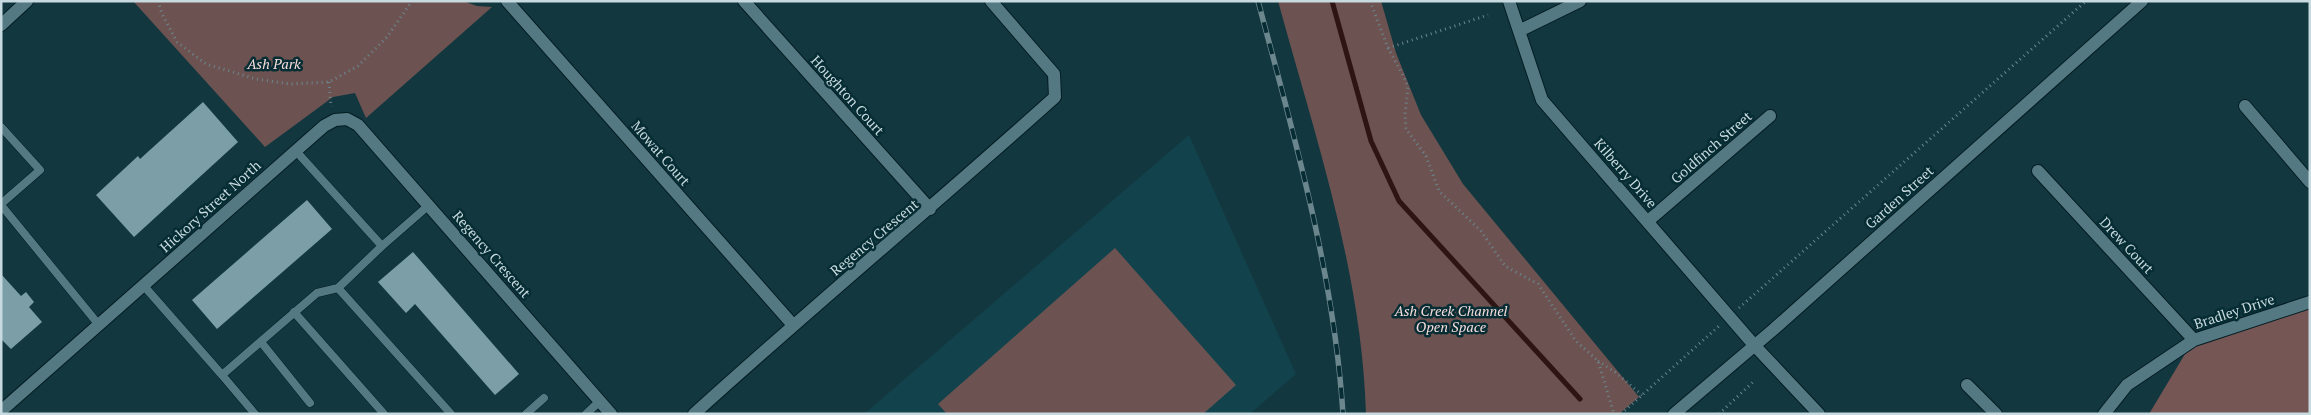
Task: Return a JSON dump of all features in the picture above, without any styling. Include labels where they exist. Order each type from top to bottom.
[{"type":"street","points":[[1,25],[26,1]]},
{"type":"street","name":"Mowat Court","points":[[507,1],[793,325]]},
{"type":"street","name":"Houghton Court","points":[[744,1],[930,209]]},
{"type":"street","name":"Regency Crescent","points":[[694,414],[793,325],[930,209],[1055,97],[1054,74],[991,1]]},
{"type":"street","name":"Kilberry Drive","points":[[1509,1],[1542,100],[1754,345],[1819,414]]},
{"type":"street","points":[[1519,31],[1580,1]]},
{"type":"street","name":"Garden Street","points":[[1674,414],[2142,1]]},
{"type":"street","points":[[2245,106],[2310,182]]},
{"type":"street","name":"Goldfinch Street","points":[[1648,221],[1770,116]]},
{"type":"street","name":"Regency Crescent","points":[[346,119],[358,125],[611,414]]},
{"type":"street","name":"Hickory Street North","points":[[1,411],[295,150],[324,126],[335,120],[346,119]]},
{"type":"street","name":"Drew Court","points":[[2038,171],[2194,340]]},
{"type":"street","name":"Bradley Drive","points":[[2104,414],[2128,386],[2194,340],[2310,302]]},
{"type":"street","points":[[1967,385],[1996,414]]},
{"type":"lane","points":[[1,127],[40,170],[1,205],[99,325]]},
{"type":"lane","points":[[295,150],[382,246]]},
{"type":"lane","points":[[222,376],[317,293],[338,288],[429,205]]},
{"type":"lane","points":[[144,286],[255,414]]},
{"type":"lane","points":[[338,288],[451,414]]},
{"type":"lane","points":[[294,312],[384,414]]},
{"type":"lane","points":[[261,342],[310,402]]},
{"type":"lane","points":[[526,414],[544,398]]},
{"type":"lane","points":[[586,414],[600,401]]},
{"type":"path","points":[[158,1],[162,14],[177,42],[206,64],[256,79],[290,84],[329,82],[358,66],[387,37],[406,6],[412,1]]},
{"type":"path","points":[[1370,1],[1388,48],[1404,76],[1408,88],[1405,114],[1406,129],[1426,156],[1439,191],[1481,231],[1505,266],[1538,284],[1576,341],[1598,361],[1615,372],[1642,395]]},
{"type":"path","points":[[1621,414],[2086,1]]},
{"type":"path","points":[[1388,48],[1488,15]]},
{"type":"path","points":[[329,82],[332,107]]},
{"type":"path","points":[[1598,361],[1614,414]]},
{"type":"path","points":[[1719,414],[1753,382]]},
{"type":"shaded area","points":[[1189,135],[1296,374],[1250,414],[864,414]]},
{"type":"shaded area","points":[[2310,303],[2310,414],[2149,414],[2194,339]]},
{"type":"green space","name":"Ash Park","points":[[133,1],[463,1],[477,6],[492,7],[366,118],[355,93],[333,97],[265,147]]},
{"type":"green space","name":"Ash Creek Channel Open Space","points":[[1278,1],[1381,1],[1396,53],[1421,115],[1463,184],[1639,397],[1619,414],[1366,414],[1363,361],[1346,257],[1321,154]]},
{"type":"green space","points":[[1115,248],[1236,385],[1203,414],[947,414],[938,404]]},
{"type":"building","points":[[203,102],[238,142],[134,237],[96,195],[138,156],[140,159]]},
{"type":"building","points":[[307,200],[332,229],[217,329],[192,300]]},
{"type":"building","points":[[413,252],[519,374],[495,395],[415,304],[406,313],[378,282]]},
{"type":"building","points":[[1,274],[21,296],[26,292],[34,302],[29,307],[42,322],[11,349],[1,339]]},
{"type":"waterway","points":[[1332,1],[1371,141],[1399,201],[1580,399]]},
{"type":"railway","points":[[1258,1],[1311,205],[1322,257],[1338,361],[1343,414]]}]
